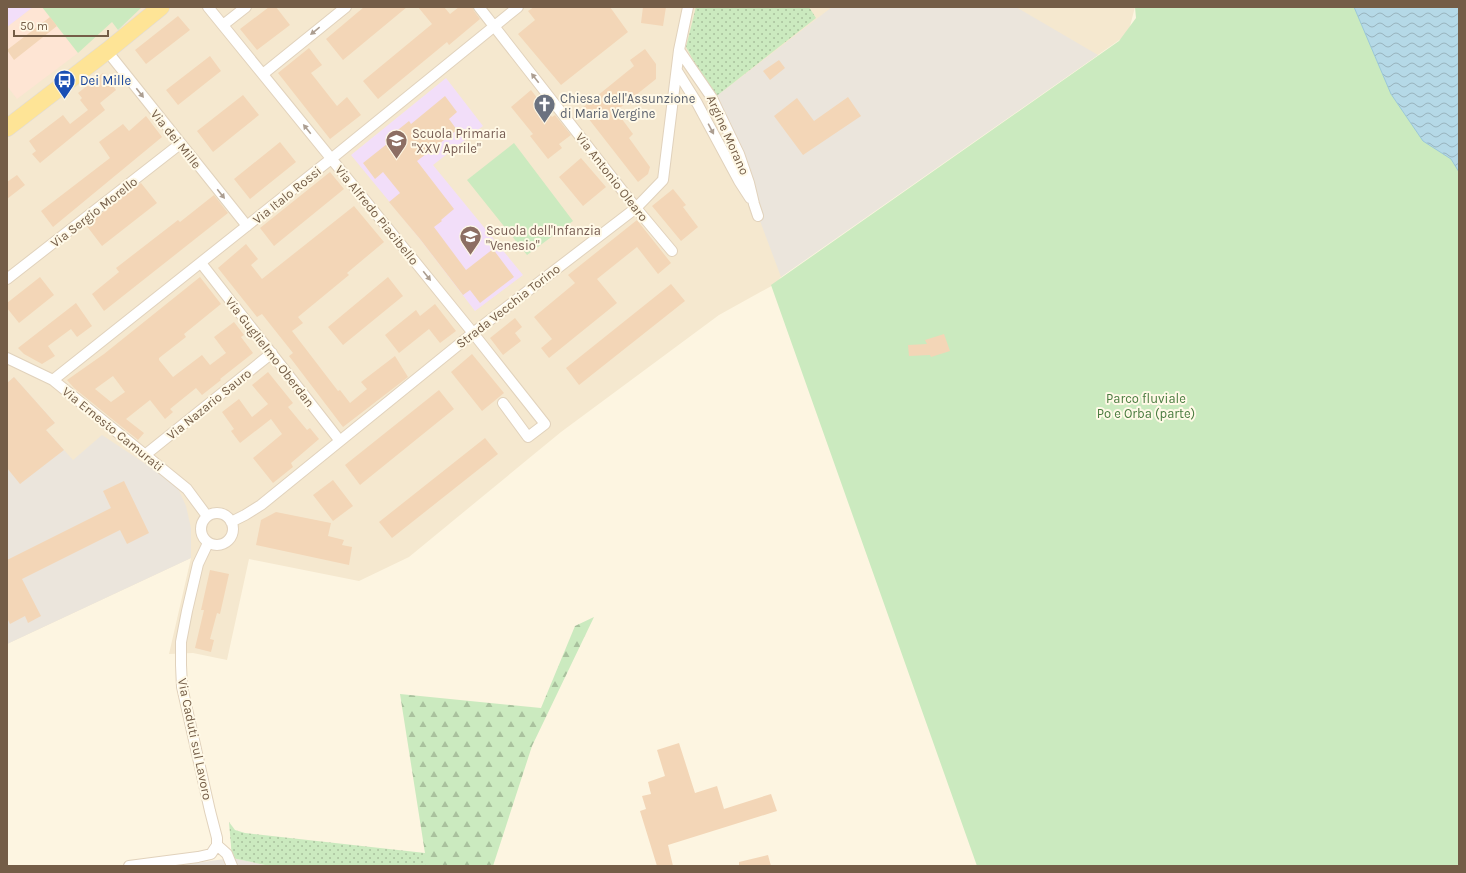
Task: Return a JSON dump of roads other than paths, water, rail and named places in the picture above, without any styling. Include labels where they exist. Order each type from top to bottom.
[{"type":"main road","points":[[7,128],[107,52],[161,7]]},
{"type":"street","name":"Via Alfredo Piacibello","points":[[208,7],[545,424],[528,437],[503,403]]},
{"type":"street","points":[[223,25],[246,7]]},
{"type":"street","points":[[263,74],[346,7]]},
{"type":"street","name":"Via Antonio Olearo","points":[[479,7],[636,208],[672,251]]},
{"type":"street","name":"Via Italo Rossi","points":[[54,380],[331,159],[518,7]]},
{"type":"street","name":"Strada Vecchia Torino","points":[[232,522],[245,516],[261,505],[473,333],[636,208],[663,180],[679,50],[688,7]]},
{"type":"street","name":"Argine Morano","points":[[679,50],[712,98],[738,154],[749,183],[758,216]]},
{"type":"street","name":"Via dei Mille","points":[[107,52],[247,226]]},
{"type":"street","name":"Argine Morano","points":[[677,71],[697,103],[739,181],[754,204]]},
{"type":"street","name":"Via Sergio Morello","points":[[7,279],[180,144]]},
{"type":"street","name":"Via Guglielmo Oberdan","points":[[201,263],[340,441]]},
{"type":"street","name":"Via Nazario Sauro","points":[[146,455],[272,353]]},
{"type":"street","name":"Via Ernesto Camurati","points":[[7,358],[54,380],[187,489],[207,516]]},
{"type":"street","points":[[221,513],[232,522],[233,532],[228,541],[218,546],[208,543],[202,536],[200,530],[201,525],[207,516],[221,513]]},
{"type":"street","name":"Via Caduti sul Lavoro","points":[[208,543],[198,564],[187,611],[181,642],[181,665],[182,687],[216,833],[217,845]]},
{"type":"street","points":[[130,866],[211,854],[217,845],[227,854],[232,866]]},
{"type":"water","points":[[1354,7],[1459,7],[1459,172],[1451,159],[1423,141],[1391,94]]},
{"type":"place","name":"Dei Mille","points":[[64,100]]},
{"type":"place","name":"Chiesa dell'Assunzione di Maria Vergine","points":[[545,124]]},
{"type":"place","name":"Scuola Primaria \"XXV Aprile\"","points":[[397,160]]},
{"type":"place","name":"Scuola dell'Infanzia \"Venesio\"","points":[[471,256]]},
{"type":"park label","name":"Parco fluviale Po e Orba (parte)","points":[[1146,406]]}]
